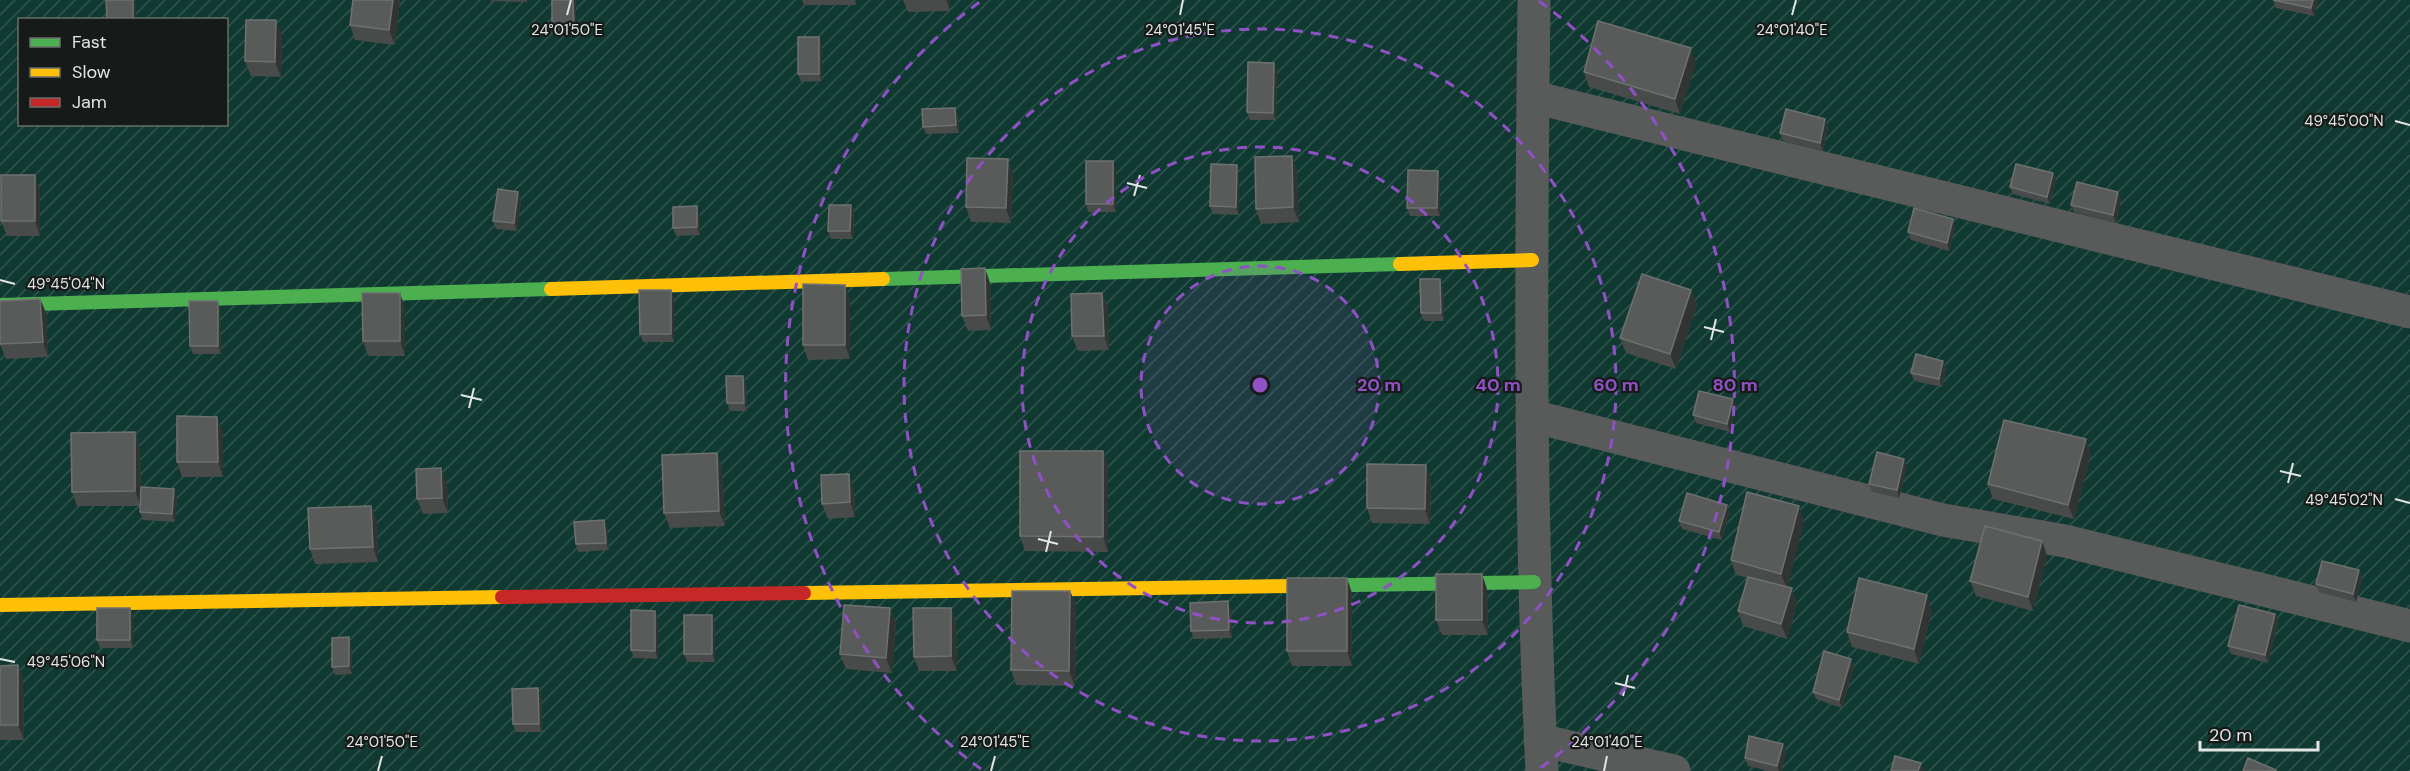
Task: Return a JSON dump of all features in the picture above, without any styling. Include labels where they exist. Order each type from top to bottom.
[{"type":"street","points":[[1534,0],[1532,417],[1534,582],[1541,755],[1674,771]]},
{"type":"street","points":[[1533,97],[2410,312]]},
{"type":"street","points":[[0,304],[1532,260]]},
{"type":"street","points":[[1532,417],[1943,520],[2065,541],[2410,626]]},
{"type":"street","points":[[0,605],[1534,582]]},
{"type":"green space","points":[[0,0],[2410,0],[2410,771],[0,771]]},
{"type":"building","points":[[106,0],[133,0],[133,18],[107,18]]},
{"type":"building","points":[[353,0],[393,0],[389,30],[350,25]]},
{"type":"building","points":[[552,0],[573,0],[574,27],[552,27]]},
{"type":"building","points":[[2273,0],[2313,0],[2311,8]]},
{"type":"building","points":[[246,20],[276,20],[275,62],[245,61]]},
{"type":"building","points":[[1598,21],[1691,48],[1675,99],[1584,72]]},
{"type":"building","points":[[798,37],[819,37],[819,74],[798,74]]},
{"type":"building","points":[[1248,62],[1274,63],[1273,113],[1247,112]]},
{"type":"building","points":[[955,108],[956,125],[923,127],[922,109]]},
{"type":"building","points":[[1786,109],[1825,119],[1820,143],[1780,133]]},
{"type":"building","points":[[1292,156],[1293,207],[1256,209],[1255,157]]},
{"type":"building","points":[[967,158],[1008,159],[1006,208],[966,207]]},
{"type":"building","points":[[1086,161],[1113,161],[1113,204],[1086,204]]},
{"type":"building","points":[[1211,164],[1237,165],[1236,207],[1210,206]]},
{"type":"building","points":[[2016,164],[2053,173],[2047,197],[2010,187]]},
{"type":"building","points":[[1408,170],[1438,171],[1437,208],[1407,208]]},
{"type":"building","points":[[1,175],[35,175],[35,221],[1,221]]},
{"type":"building","points":[[2077,182],[2118,192],[2113,215],[2071,205]]},
{"type":"building","points":[[498,189],[518,192],[514,223],[493,221]]},
{"type":"building","points":[[829,205],[851,205],[850,231],[828,231]]},
{"type":"building","points":[[697,206],[697,227],[673,228],[673,207]]},
{"type":"building","points":[[1914,208],[1953,219],[1947,243],[1908,232]]},
{"type":"building","points":[[985,268],[986,315],[962,316],[961,269]]},
{"type":"building","points":[[1642,274],[1691,290],[1670,354],[1620,338]]},
{"type":"building","points":[[1420,279],[1440,279],[1441,313],[1421,313]]},
{"type":"building","points":[[803,284],[845,285],[845,345],[803,345]]},
{"type":"building","points":[[639,290],[671,290],[671,334],[640,334]]},
{"type":"building","points":[[362,293],[400,293],[400,341],[363,341]]},
{"type":"building","points":[[1102,293],[1104,336],[1072,336],[1071,294]]},
{"type":"building","points":[[40,299],[43,342],[0,344],[0,301]]},
{"type":"building","points":[[189,301],[218,301],[218,346],[190,346]]},
{"type":"building","points":[[1916,354],[1943,361],[1939,379],[1911,373]]},
{"type":"building","points":[[726,376],[743,376],[744,403],[727,403]]},
{"type":"building","points":[[1699,391],[1733,399],[1727,424],[1693,415]]},
{"type":"building","points":[[177,416],[217,417],[218,462],[177,462]]},
{"type":"building","points":[[2004,420],[2086,439],[2068,505],[1988,484]]},
{"type":"building","points":[[135,432],[135,491],[72,492],[71,433]]},
{"type":"building","points":[[1020,451],[1103,451],[1103,537],[1020,536]]},
{"type":"building","points":[[1877,452],[1904,459],[1897,490],[1869,484]]},
{"type":"building","points":[[717,453],[719,511],[664,513],[662,455]]},
{"type":"building","points":[[1367,464],[1426,465],[1425,509],[1367,508]]},
{"type":"building","points":[[441,468],[442,498],[417,499],[416,469]]},
{"type":"building","points":[[849,474],[850,502],[822,504],[821,475]]},
{"type":"building","points":[[141,487],[174,489],[172,514],[140,512]]},
{"type":"building","points":[[1747,492],[1799,506],[1781,574],[1731,560]]},
{"type":"building","points":[[1687,493],[1727,505],[1719,532],[1679,521]]},
{"type":"building","points":[[371,506],[373,547],[310,549],[308,508]]},
{"type":"building","points":[[604,520],[606,543],[576,544],[574,522]]},
{"type":"building","points":[[1985,526],[2042,541],[2028,597],[1970,581]]},
{"type":"building","points":[[2322,561],[2359,570],[2353,594],[2316,584]]},
{"type":"building","points":[[1436,574],[1482,574],[1482,620],[1436,620]]},
{"type":"building","points":[[1748,577],[1792,588],[1781,624],[1738,611]]},
{"type":"building","points":[[1287,578],[1347,578],[1347,651],[1287,651]]},
{"type":"building","points":[[1859,578],[1927,595],[1914,649],[1847,632]]},
{"type":"building","points":[[1012,591],[1070,591],[1069,671],[1011,670]]},
{"type":"building","points":[[1228,601],[1229,630],[1191,631],[1190,603]]},
{"type":"building","points":[[844,605],[890,608],[886,658],[840,654]]},
{"type":"building","points":[[2239,605],[2275,614],[2265,655],[2228,646]]},
{"type":"building","points":[[97,608],[130,608],[130,640],[97,640]]},
{"type":"building","points":[[913,608],[951,608],[951,656],[914,657]]},
{"type":"building","points":[[631,610],[655,611],[655,651],[631,650]]},
{"type":"building","points":[[684,615],[712,615],[712,654],[684,654]]},
{"type":"building","points":[[349,637],[349,666],[332,667],[332,638]]},
{"type":"building","points":[[1824,651],[1851,659],[1839,700],[1813,692]]},
{"type":"building","points":[[18,665],[18,725],[0,725],[0,666]]},
{"type":"building","points":[[538,688],[539,724],[513,724],[512,689]]},
{"type":"building","points":[[1749,736],[1783,744],[1777,766],[1745,758]]},
{"type":"building","points":[[1895,756],[1921,763],[1918,771],[1891,771]]},
{"type":"building","points":[[2248,758],[2276,770],[2243,771]]},
{"type":"traffic: fast","points":[[883,279],[1400,264]]},
{"type":"traffic: fast","points":[[0,305],[551,289]]},
{"type":"traffic: fast","points":[[1293,586],[1534,582]]},
{"type":"traffic: slow","points":[[1400,264],[1532,260]]},
{"type":"traffic: slow","points":[[551,289],[883,279]]},
{"type":"traffic: slow","points":[[804,593],[1293,586]]},
{"type":"traffic: slow","points":[[0,605],[502,597]]},
{"type":"traffic: jam","points":[[502,597],[804,593]]}]
